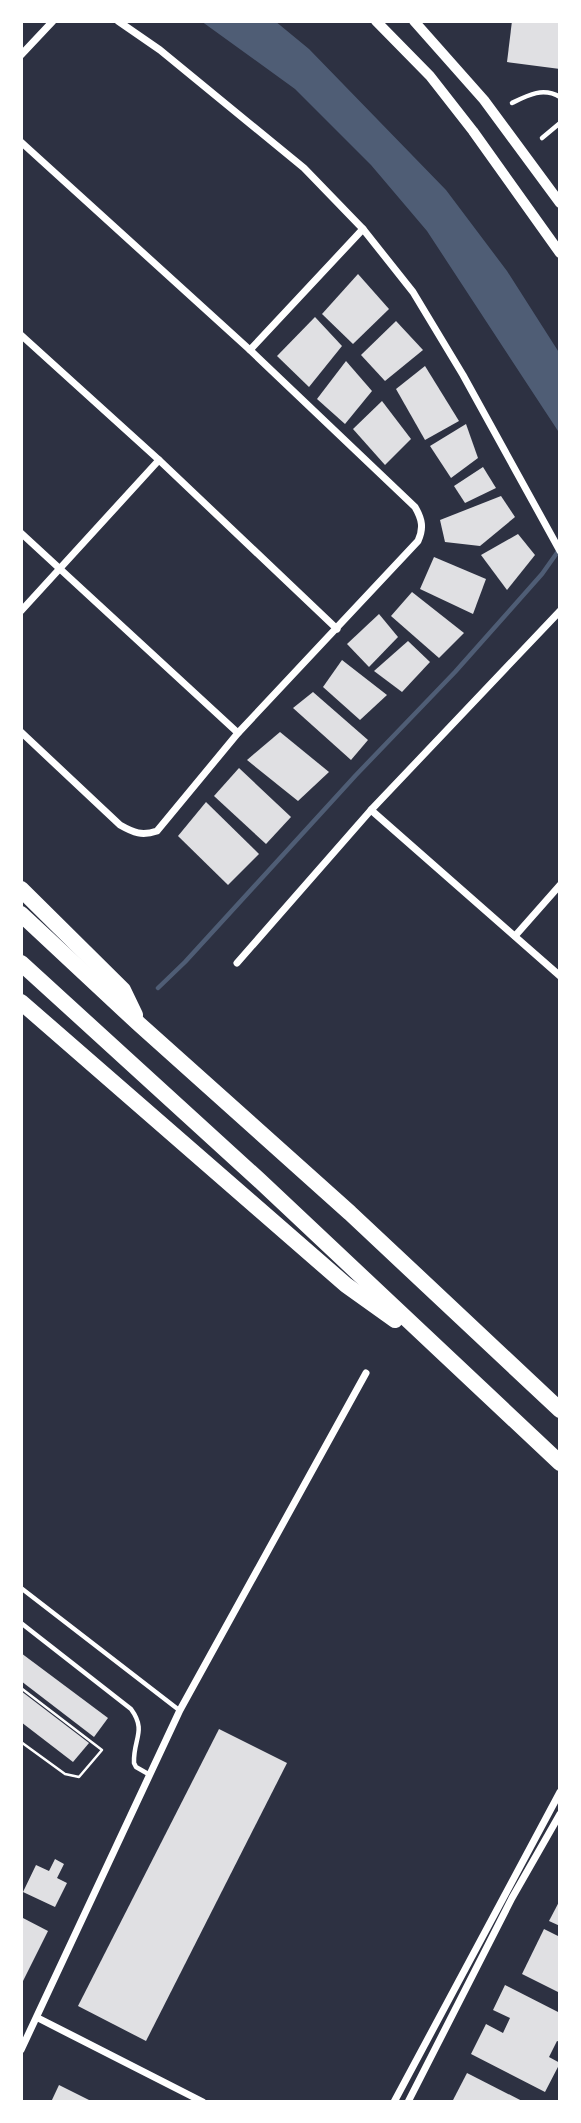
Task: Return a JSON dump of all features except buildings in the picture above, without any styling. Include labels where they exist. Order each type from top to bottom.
[{"type":"highway","points":[[21,889],[123,990],[139,1024]]},
{"type":"highway","points":[[21,914],[350,1213],[560,1410]]},
{"type":"highway","points":[[21,963],[259,1180],[560,1463]]},
{"type":"highway","points":[[21,1002],[346,1285],[453,1361]]},
{"type":"street","points":[[21,55],[53,21]]},
{"type":"street","points":[[118,21],[159,50],[304,168],[363,229],[413,292],[463,375],[560,551]]},
{"type":"street","points":[[376,21],[430,76],[488,151],[560,253]]},
{"type":"street","points":[[414,21],[484,100],[560,203]]},
{"type":"street","points":[[21,142],[250,350],[415,507],[422,525],[418,541],[238,733],[157,831],[144,835],[120,825],[21,732]]},
{"type":"street","points":[[250,350],[363,229]]},
{"type":"street","points":[[21,335],[159,460],[337,629]]},
{"type":"street","points":[[21,611],[159,460]]},
{"type":"street","points":[[21,533],[238,733]]},
{"type":"street","points":[[237,963],[371,810],[560,611]]},
{"type":"street","points":[[371,810],[560,976]]},
{"type":"street","points":[[515,936],[560,885]]},
{"type":"street","points":[[21,2050],[180,1710],[366,1373]]},
{"type":"street","points":[[394,2102],[560,1792]]},
{"type":"street","points":[[408,2102],[512,1898],[560,1814]]},
{"type":"street","points":[[37,2018],[203,2102]]},
{"type":"lane","points":[[512,103],[528,94],[540,92],[552,92],[560,97]]},
{"type":"lane","points":[[542,138],[560,124]]},
{"type":"lane","points":[[21,1588],[180,1710]]},
{"type":"lane","points":[[21,1623],[131,1709],[138,1719],[139,1730],[134,1762],[136,1767],[150,1775]]},
{"type":"path","points":[[21,1688],[102,1750],[79,1777],[65,1774],[21,1742]]},
{"type":"water","points":[[201,21],[275,21],[309,49],[446,190],[507,271],[560,354],[560,434],[427,231],[371,165],[295,89]]},
{"type":"waterway","points":[[158,988],[455,672],[542,574],[559,550]]}]
